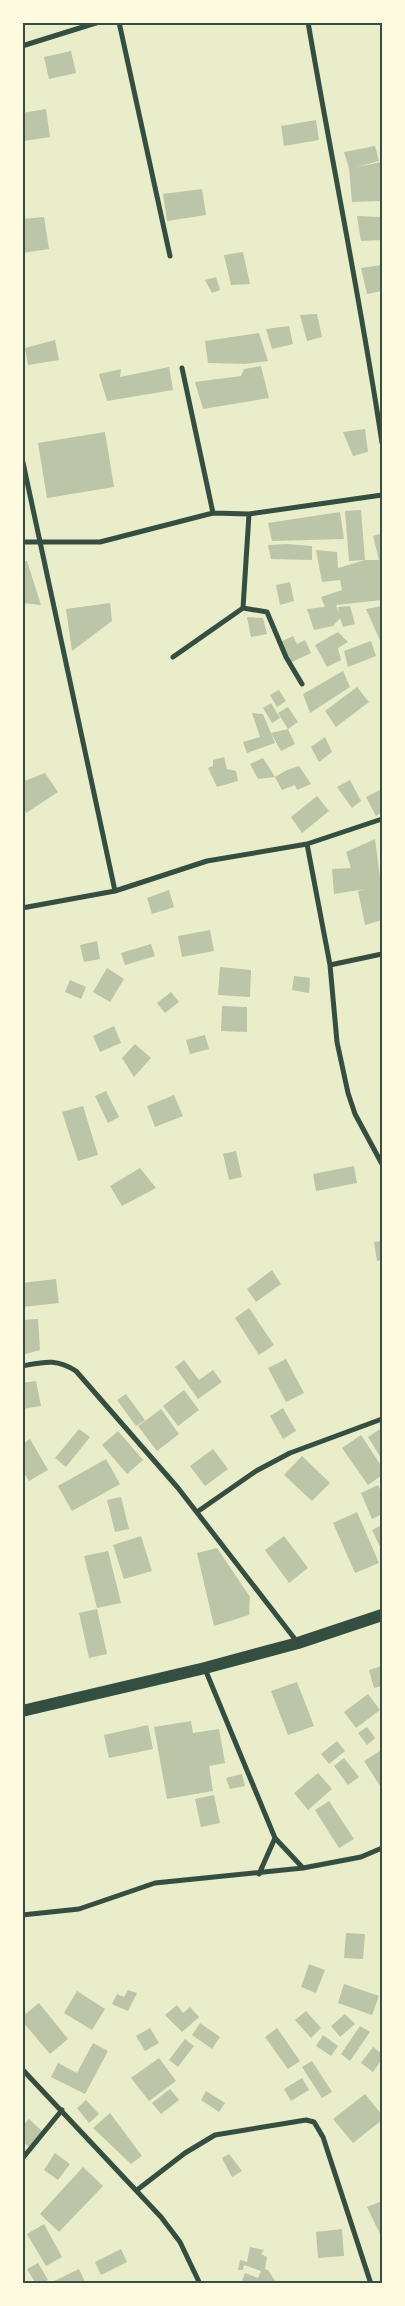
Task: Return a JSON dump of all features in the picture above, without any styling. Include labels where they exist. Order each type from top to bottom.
[{"type":"main road","points":[[22,1710],[205,1668],[298,1643],[382,1615]]},
{"type":"street","points":[[22,46],[99,22]]},
{"type":"street","points":[[119,22],[170,256]]},
{"type":"street","points":[[308,22],[328,139],[365,325],[382,443]]},
{"type":"street","points":[[182,368],[212,513]]},
{"type":"street","points":[[22,458],[115,891]]},
{"type":"street","points":[[22,542],[41,544],[100,542],[212,513],[249,514],[382,495]]},
{"type":"street","points":[[243,608],[249,514]]},
{"type":"street","points":[[173,657],[243,608],[267,612],[290,664],[302,684]]},
{"type":"street","points":[[22,908],[115,891],[207,861],[307,844],[382,819]]},
{"type":"street","points":[[307,844],[330,965],[337,1042],[348,1094],[355,1114],[382,1164]]},
{"type":"street","points":[[330,965],[382,954]]},
{"type":"street","points":[[22,1366],[60,1362],[76,1371],[197,1512],[298,1643]]},
{"type":"street","points":[[197,1512],[256,1471],[290,1452],[382,1419]]},
{"type":"street","points":[[205,1668],[275,1838],[303,1868]]},
{"type":"street","points":[[259,1874],[275,1838]]},
{"type":"street","points":[[22,1915],[79,1909],[155,1883],[259,1874],[303,1868],[361,1857],[382,1848]]},
{"type":"street","points":[[22,2068],[137,2190],[180,2242],[200,2284]]},
{"type":"street","points":[[22,2159],[62,2110]]},
{"type":"street","points":[[137,2190],[184,2153],[214,2135],[306,2120],[314,2122],[323,2137],[371,2284]]},
{"type":"building","points":[[71,51],[76,73],[49,79],[44,57]]},
{"type":"building","points":[[46,109],[50,137],[23,141],[22,113]]},
{"type":"building","points":[[316,120],[319,140],[284,146],[281,126]]},
{"type":"building","points":[[375,146],[379,161],[356,167],[382,162],[382,201],[352,202],[349,168],[344,152]]},
{"type":"building","points":[[202,189],[206,215],[167,221],[163,194]]},
{"type":"building","points":[[357,216],[382,217],[382,240],[361,241]]},
{"type":"building","points":[[44,217],[49,249],[22,253],[22,219]]},
{"type":"building","points":[[243,252],[250,284],[231,285],[224,255]]},
{"type":"building","points":[[382,265],[382,291],[367,294],[361,268]]},
{"type":"building","points":[[216,277],[220,290],[212,293],[205,280]]},
{"type":"building","points":[[317,314],[322,337],[307,341],[300,315]]},
{"type":"building","points":[[289,326],[293,344],[272,349],[266,329]]},
{"type":"building","points":[[259,333],[268,361],[245,364],[208,363],[205,341]]},
{"type":"building","points":[[55,340],[59,360],[28,365],[25,348]]},
{"type":"building","points":[[261,366],[269,398],[203,409],[195,382],[241,376],[244,369]]},
{"type":"building","points":[[169,367],[173,390],[107,401],[99,374],[121,369],[120,377]]},
{"type":"building","points":[[365,429],[368,452],[353,456],[343,432]]},
{"type":"building","points":[[105,432],[114,487],[47,498],[38,443]]},
{"type":"building","points":[[361,510],[365,560],[349,561],[345,511]]},
{"type":"building","points":[[340,512],[344,539],[272,541],[268,523]]},
{"type":"building","points":[[382,533],[382,600],[336,605],[339,614],[338,607],[350,606],[355,624],[343,627],[340,618],[333,626],[314,630],[307,609],[325,607],[321,597],[342,590],[340,580],[322,582],[316,550],[337,552],[338,568],[365,560],[379,560],[373,536]]},
{"type":"building","points":[[268,545],[312,546],[312,560],[271,559]]},
{"type":"building","points":[[22,561],[27,561],[41,605],[22,603]]},
{"type":"building","points":[[290,582],[294,601],[280,605],[276,585]]},
{"type":"building","points":[[110,603],[112,621],[72,651],[66,609]]},
{"type":"building","points":[[382,606],[382,645],[366,609]]},
{"type":"building","points":[[247,617],[263,618],[267,634],[251,637]]},
{"type":"building","points":[[338,632],[348,642],[338,648],[341,660],[327,667],[315,645]]},
{"type":"building","points":[[293,636],[297,644],[305,640],[311,653],[290,663],[280,642]]},
{"type":"building","points":[[371,641],[376,656],[348,667],[344,651]]},
{"type":"building","points":[[343,671],[350,687],[310,713],[303,694]]},
{"type":"building","points":[[357,687],[369,702],[336,727],[325,711]]},
{"type":"building","points":[[279,690],[286,701],[277,707],[270,695]]},
{"type":"building","points":[[271,703],[280,718],[272,723],[263,708]]},
{"type":"building","points":[[288,707],[298,722],[288,729],[278,713]]},
{"type":"building","points":[[252,713],[263,714],[275,743],[247,753],[243,742],[260,737]]},
{"type":"building","points":[[288,729],[295,744],[281,751],[271,733]]},
{"type":"building","points":[[325,737],[332,752],[319,762],[311,747]]},
{"type":"building","points":[[224,757],[227,769],[236,771],[238,781],[217,787],[208,768],[213,766],[213,760]]},
{"type":"building","points":[[263,758],[275,777],[258,779],[250,764]]},
{"type":"building","points":[[299,766],[311,784],[297,790],[295,785],[282,790],[275,777]]},
{"type":"building","points":[[45,773],[58,792],[26,813],[22,803],[22,782]]},
{"type":"building","points":[[350,780],[361,801],[352,808],[337,787]]},
{"type":"building","points":[[382,789],[382,812],[376,816],[366,797]]},
{"type":"building","points":[[317,796],[329,811],[302,833],[291,817]]},
{"type":"building","points":[[375,839],[382,885],[382,920],[365,925],[358,891],[365,889],[334,894],[332,869],[351,868],[346,852]]},
{"type":"building","points":[[169,890],[174,907],[152,914],[147,898]]},
{"type":"building","points":[[210,930],[214,951],[182,957],[178,936]]},
{"type":"building","points":[[97,941],[100,959],[84,962],[80,945]]},
{"type":"building","points":[[151,944],[155,956],[125,965],[121,953]]},
{"type":"building","points":[[220,967],[251,970],[250,997],[218,995]]},
{"type":"building","points":[[107,968],[124,979],[110,1002],[93,992]]},
{"type":"building","points":[[294,976],[310,978],[309,993],[292,990]]},
{"type":"building","points":[[70,980],[86,987],[81,999],[65,992]]},
{"type":"building","points":[[171,992],[179,1002],[165,1013],[157,1003]]},
{"type":"building","points":[[222,1006],[247,1007],[247,1032],[221,1031]]},
{"type":"building","points":[[114,1026],[121,1043],[100,1052],[93,1036]]},
{"type":"building","points":[[205,1035],[209,1049],[190,1054],[186,1040]]},
{"type":"building","points":[[135,1044],[151,1058],[134,1077],[122,1058]]},
{"type":"building","points":[[106,1091],[119,1117],[108,1123],[95,1096]]},
{"type":"building","points":[[174,1095],[183,1116],[155,1127],[147,1106]]},
{"type":"building","points":[[83,1106],[98,1155],[78,1161],[62,1112]]},
{"type":"building","points":[[236,1151],[242,1177],[229,1180],[223,1154]]},
{"type":"building","points":[[354,1166],[357,1183],[316,1191],[313,1174]]},
{"type":"building","points":[[140,1168],[156,1188],[122,1206],[110,1186]]},
{"type":"building","points":[[382,1241],[382,1260],[377,1261],[374,1242]]},
{"type":"building","points":[[272,1270],[281,1284],[256,1302],[247,1289]]},
{"type":"building","points":[[56,1279],[59,1303],[22,1307],[22,1283]]},
{"type":"building","points":[[249,1308],[274,1345],[259,1355],[235,1318]]},
{"type":"building","points":[[38,1319],[40,1350],[22,1355],[22,1320]]},
{"type":"building","points":[[286,1359],[304,1393],[286,1402],[268,1368]]},
{"type":"building","points":[[184,1360],[199,1380],[213,1370],[222,1382],[198,1399],[175,1367]]},
{"type":"building","points":[[36,1381],[41,1406],[22,1409],[22,1383]]},
{"type":"building","points":[[184,1390],[199,1410],[178,1426],[163,1406]]},
{"type":"building","points":[[126,1394],[145,1420],[136,1426],[117,1400]]},
{"type":"building","points":[[283,1408],[296,1431],[283,1439],[270,1416]]},
{"type":"building","points":[[161,1409],[179,1434],[157,1451],[138,1426]]},
{"type":"building","points":[[382,1428],[382,1457],[381,1458],[368,1437]]},
{"type":"building","points":[[79,1429],[90,1437],[66,1467],[55,1458]]},
{"type":"building","points":[[118,1431],[143,1460],[127,1474],[102,1445]]},
{"type":"building","points":[[361,1435],[382,1467],[382,1475],[368,1485],[342,1448]]},
{"type":"building","points":[[30,1439],[48,1470],[29,1481],[22,1470],[22,1444]]},
{"type":"building","points":[[213,1449],[228,1469],[205,1486],[190,1466]]},
{"type":"building","points":[[302,1456],[330,1483],[312,1501],[284,1475]]},
{"type":"building","points":[[106,1459],[120,1484],[72,1511],[58,1486]]},
{"type":"building","points":[[378,1485],[382,1494],[382,1514],[372,1519],[361,1493]]},
{"type":"building","points":[[121,1497],[129,1529],[115,1532],[107,1500]]},
{"type":"building","points":[[357,1512],[379,1563],[355,1573],[333,1523]]},
{"type":"building","points":[[382,1525],[382,1551],[372,1530]]},
{"type":"building","points":[[141,1536],[152,1571],[124,1579],[113,1545]]},
{"type":"building","points":[[284,1536],[308,1568],[289,1583],[265,1550]]},
{"type":"building","points":[[217,1548],[250,1597],[249,1615],[214,1626],[197,1553]]},
{"type":"building","points":[[108,1551],[121,1603],[97,1608],[84,1556]]},
{"type":"building","points":[[97,1609],[107,1654],[89,1658],[79,1613]]},
{"type":"building","points":[[382,1666],[382,1686],[374,1688],[369,1670]]},
{"type":"building","points":[[297,1682],[314,1726],[288,1735],[271,1691]]},
{"type":"building","points":[[368,1694],[380,1710],[356,1728],[344,1712]]},
{"type":"building","points":[[191,1721],[193,1733],[219,1729],[225,1763],[209,1766],[213,1791],[167,1799],[154,1727]]},
{"type":"building","points":[[148,1725],[153,1749],[109,1758],[104,1735]]},
{"type":"building","points":[[367,1727],[375,1738],[367,1745],[358,1733]]},
{"type":"building","points":[[337,1741],[345,1751],[329,1764],[321,1754]]},
{"type":"building","points":[[380,1751],[382,1755],[382,1789],[364,1761]]},
{"type":"building","points":[[344,1758],[359,1777],[348,1785],[334,1766]]},
{"type":"building","points":[[318,1773],[332,1789],[308,1810],[294,1793]]},
{"type":"building","points":[[242,1774],[245,1786],[230,1789],[226,1778]]},
{"type":"building","points":[[214,1795],[220,1823],[201,1827],[195,1799]]},
{"type":"building","points":[[329,1801],[354,1839],[339,1848],[315,1810]]},
{"type":"building","points":[[346,1933],[365,1934],[363,1959],[344,1958]]},
{"type":"building","points":[[309,1964],[325,1970],[316,1993],[301,1987]]},
{"type":"building","points":[[344,1984],[379,1996],[372,2015],[338,2003]]},
{"type":"building","points":[[128,1990],[137,1993],[128,2011],[112,2004],[117,1994],[124,1997]]},
{"type":"building","points":[[77,1991],[105,2009],[92,2030],[64,2013]]},
{"type":"building","points":[[39,2003],[68,2039],[50,2054],[22,2021],[22,2017]]},
{"type":"building","points":[[177,2005],[183,2013],[190,2007],[199,2017],[182,2032],[165,2015]]},
{"type":"building","points":[[306,2011],[321,2028],[311,2038],[295,2020]]},
{"type":"building","points":[[345,2014],[355,2024],[340,2037],[331,2026]]},
{"type":"building","points":[[200,2023],[220,2037],[212,2049],[192,2035]]},
{"type":"building","points":[[360,2026],[370,2032],[350,2061],[341,2054]]},
{"type":"building","points":[[150,2028],[159,2043],[145,2051],[136,2036]]},
{"type":"building","points":[[277,2028],[300,2061],[288,2069],[265,2037]]},
{"type":"building","points":[[323,2035],[338,2046],[331,2056],[316,2046]]},
{"type":"building","points":[[185,2039],[194,2046],[178,2067],[169,2060]]},
{"type":"building","points":[[93,2043],[108,2051],[85,2094],[51,2077],[58,2063],[77,2073]]},
{"type":"building","points":[[373,2047],[382,2054],[382,2059],[373,2072],[361,2063]]},
{"type":"building","points":[[159,2058],[176,2081],[149,2101],[131,2078]]},
{"type":"building","points":[[312,2061],[332,2092],[322,2098],[302,2067]]},
{"type":"building","points":[[302,2078],[309,2090],[291,2101],[284,2089]]},
{"type":"building","points":[[170,2089],[179,2100],[161,2114],[152,2103]]},
{"type":"building","points":[[206,2091],[225,2103],[219,2112],[201,2100]]},
{"type":"building","points":[[365,2094],[382,2115],[382,2120],[353,2143],[333,2119]]},
{"type":"building","points":[[86,2100],[99,2114],[89,2123],[77,2108]]},
{"type":"building","points":[[110,2113],[142,2156],[131,2164],[93,2128]]},
{"type":"building","points":[[29,2119],[42,2131],[29,2147],[22,2141],[22,2126]]},
{"type":"building","points":[[55,2153],[70,2164],[58,2180],[44,2170]]},
{"type":"building","points":[[229,2154],[242,2171],[232,2177],[222,2158]]},
{"type":"building","points":[[83,2167],[103,2186],[59,2232],[40,2214]]},
{"type":"building","points":[[382,2201],[382,2233],[380,2234],[367,2207]]},
{"type":"building","points":[[44,2224],[62,2257],[46,2266],[27,2234]]},
{"type":"building","points":[[342,2229],[344,2256],[318,2258],[316,2232]]},
{"type":"building","points":[[250,2247],[264,2250],[261,2254],[267,2257],[265,2269],[268,2270],[277,2284],[241,2284],[245,2273],[258,2278],[261,2271],[244,2265],[243,2270],[238,2270],[240,2260],[247,2262]]},
{"type":"building","points":[[121,2249],[127,2262],[101,2275],[95,2262]]},
{"type":"building","points":[[38,2263],[48,2280],[42,2284],[36,2284],[27,2269]]},
{"type":"building","points":[[79,2269],[86,2284],[48,2284]]}]
